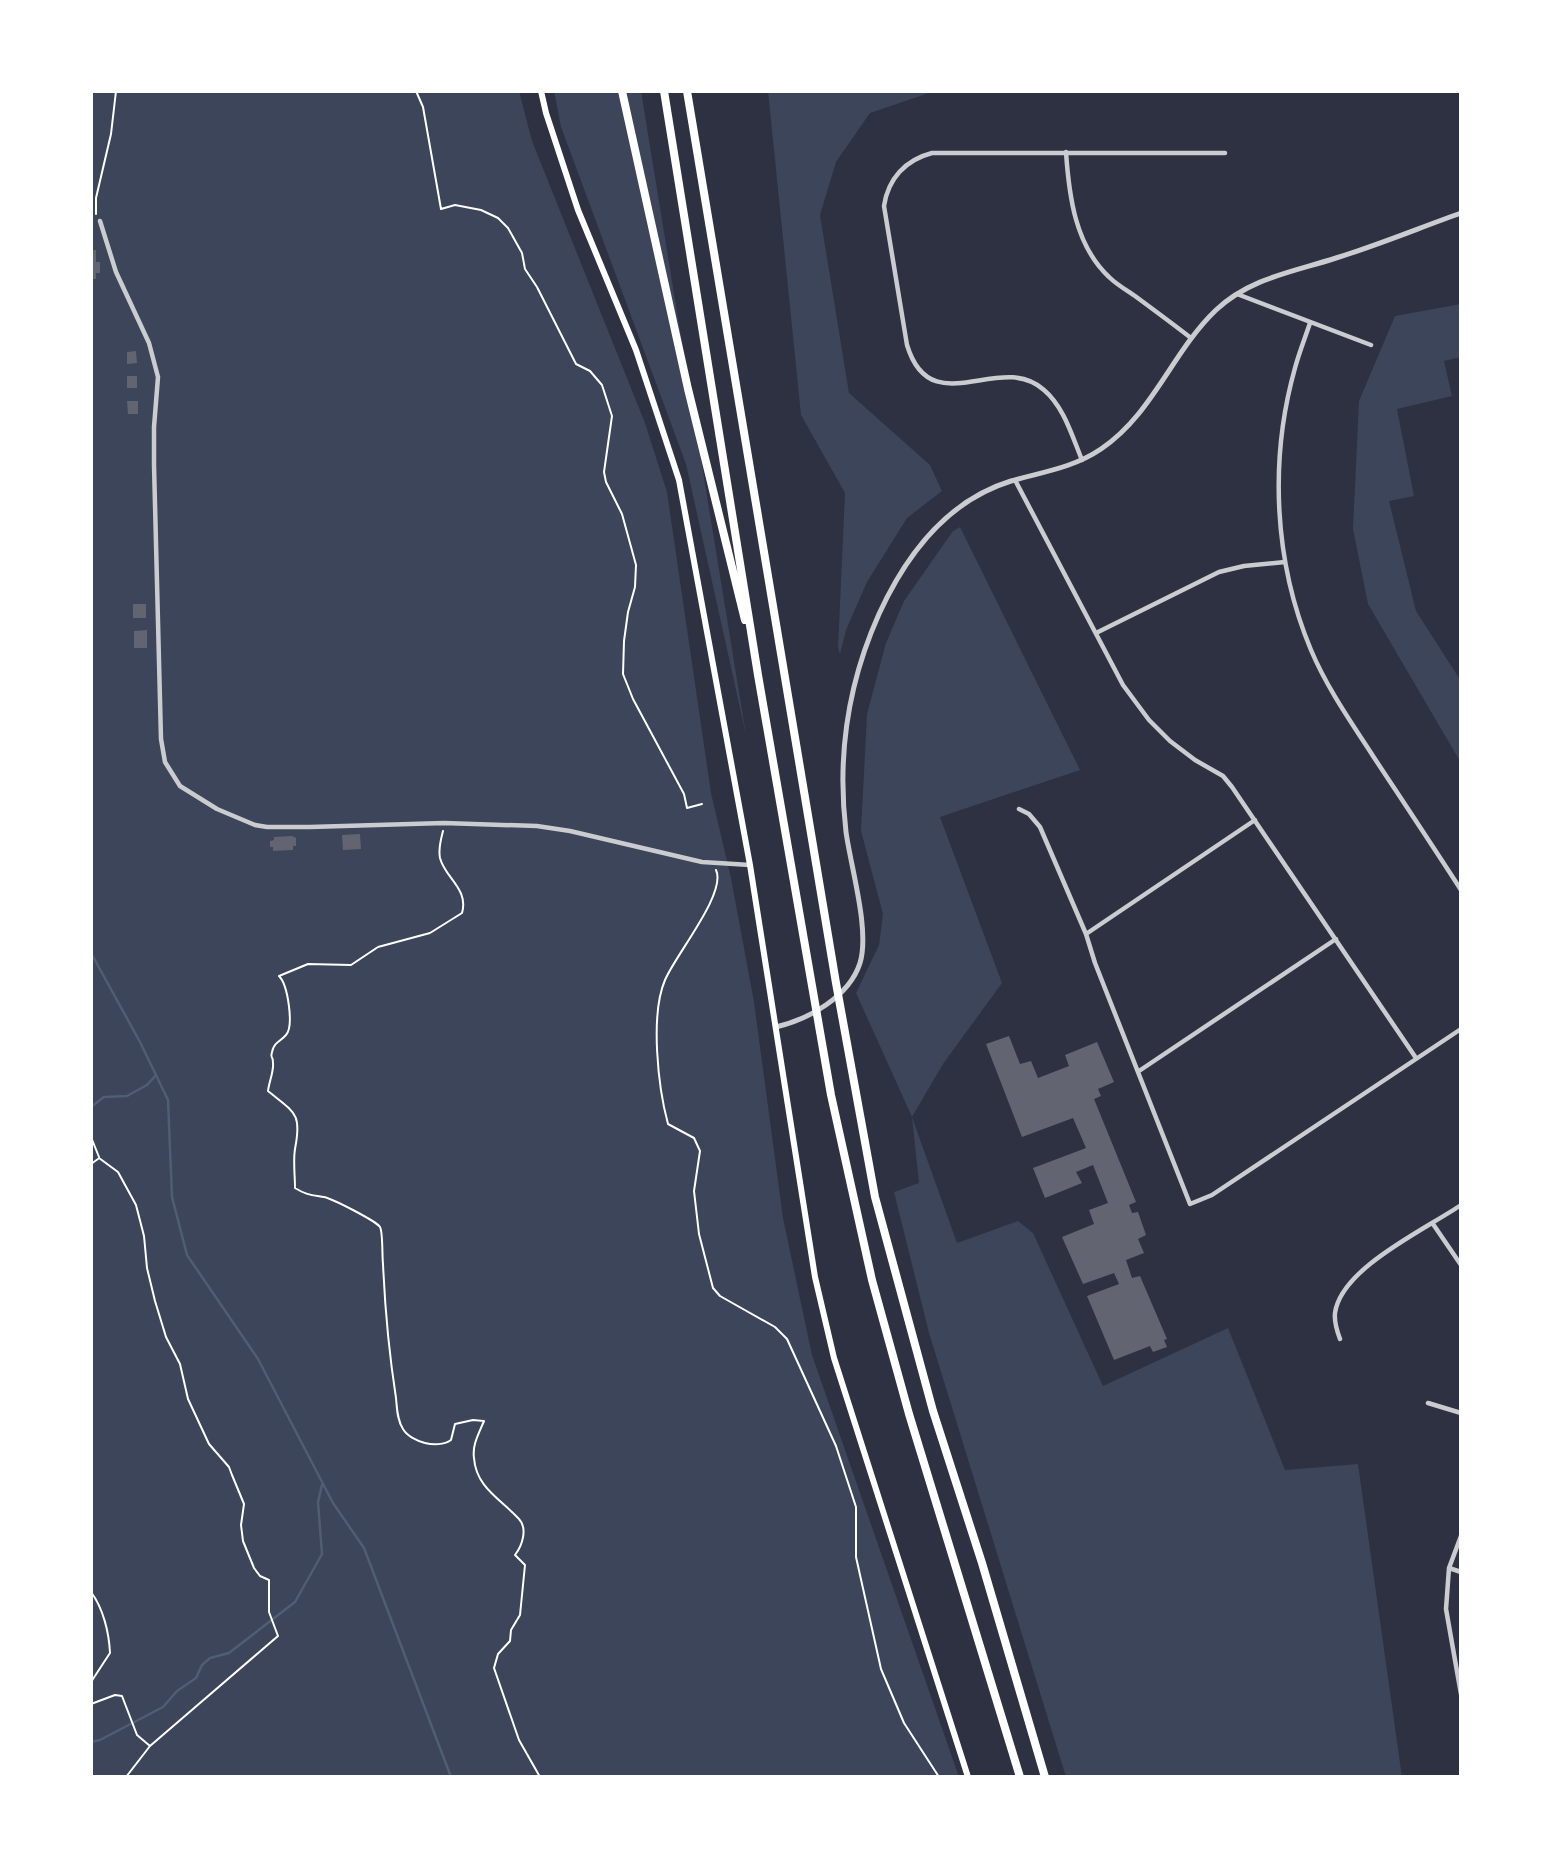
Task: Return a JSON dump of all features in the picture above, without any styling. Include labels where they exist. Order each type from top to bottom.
[{"type":"highway","points":[[622,91],[688,388],[758,675]]},
{"type":"highway","points":[[664,91],[758,675],[820,1036],[872,1280],[909,1413],[1020,1777]]},
{"type":"highway","points":[[687,91],[843,1027],[879,1211],[933,1411],[982,1563],[1045,1777]]},
{"type":"main road","points":[[541,91],[578,210],[636,350],[676,470],[693,549],[750,864],[816,1277],[834,1358],[968,1777]]},
{"type":"street","points":[[1066,152],[1069,191],[1076,221],[1097,262],[1108,277],[1191,338]]},
{"type":"street","points":[[1082,460],[1060,407],[1040,386],[1020,378],[1003,376],[963,385],[946,384],[926,376],[915,364],[907,345],[884,206],[887,191],[905,166],[926,154],[1225,153]]},
{"type":"street","points":[[776,1027],[821,1009],[852,978],[859,963],[862,931],[846,831],[846,724],[862,659],[879,616],[906,563],[922,541],[944,519],[987,491],[1015,480],[1052,471],[1100,450],[1132,424],[1191,338],[1218,308],[1237,294],[1270,276],[1337,258],[1461,213]]},
{"type":"street","points":[[100,221],[116,272],[149,343],[158,377],[153,427],[161,740],[170,773],[180,786],[208,804],[244,821],[267,827],[444,823],[537,826],[570,831],[712,864],[750,864]]},
{"type":"street","points":[[1237,294],[1371,345]]},
{"type":"street","points":[[1310,323],[1295,368],[1281,437],[1278,481],[1285,562],[1296,610],[1307,641],[1335,698],[1461,890]]},
{"type":"street","points":[[1015,480],[1123,685],[1149,720],[1170,741],[1195,761],[1223,776],[1416,1058]]},
{"type":"street","points":[[1096,633],[1219,572],[1244,566],[1285,562]]},
{"type":"street","points":[[1019,809],[1029,814],[1040,827],[1086,934],[1095,963],[1191,1204],[1212,1195],[1461,1029]]},
{"type":"street","points":[[1086,934],[1255,820]]},
{"type":"street","points":[[1139,1071],[1336,939]]},
{"type":"street","points":[[1340,1339],[1334,1314],[1342,1292],[1369,1263],[1461,1205]]},
{"type":"street","points":[[1433,1224],[1461,1265]]},
{"type":"street","points":[[1427,1403],[1461,1413]]},
{"type":"street","points":[[1461,1536],[1449,1568],[1446,1609],[1461,1694]]},
{"type":"street","points":[[1449,1568],[1461,1572]]},
{"type":"path","points":[[100,221],[95,212],[96,198],[111,134],[116,91]]},
{"type":"path","points":[[416,91],[422,107],[441,209],[455,205],[481,210],[498,218],[508,228],[522,253],[525,269],[576,364],[590,371],[602,386],[612,416],[604,471],[606,482],[622,514],[636,565],[635,587],[624,640],[623,674],[684,794],[687,808],[702,804]]},
{"type":"path","points":[[444,823],[439,856],[444,870],[459,888],[464,906],[462,912],[430,933],[378,947],[351,965],[308,964],[279,976],[286,989],[290,1024],[286,1035],[276,1042],[273,1048],[273,1068],[268,1091],[288,1107],[297,1119],[299,1133],[295,1152],[295,1188],[306,1195],[325,1197],[355,1213],[365,1215],[382,1230],[380,1244],[388,1320],[388,1349],[398,1416],[403,1429],[412,1438],[422,1442],[446,1443],[451,1440],[455,1424],[473,1420],[484,1421],[473,1447],[474,1462],[484,1485],[496,1500],[519,1519],[524,1532],[521,1547],[515,1555],[524,1565],[520,1615],[511,1630],[510,1641],[498,1654],[494,1668],[519,1740],[540,1777]]},
{"type":"path","points":[[712,864],[720,877],[719,883],[710,906],[679,952],[667,976],[658,1004],[657,1036],[663,1106],[668,1124],[694,1138],[700,1151],[694,1191],[699,1234],[713,1288],[720,1296],[775,1327],[788,1339],[836,1446],[856,1507],[856,1557],[881,1669],[904,1723],[939,1777]]},
{"type":"path","points":[[91,1137],[99,1158],[123,1178],[136,1205],[159,1316],[180,1364],[195,1418],[209,1444],[229,1466],[244,1504],[241,1533],[254,1568],[260,1576],[269,1580],[269,1612],[278,1636],[150,1746],[126,1777]]},
{"type":"path","points":[[91,1164],[99,1158]]},
{"type":"path","points":[[91,1592],[104,1618],[110,1653],[91,1682]]},
{"type":"path","points":[[91,1704],[115,1695],[122,1696],[137,1735],[150,1746]]},
{"type":"shaded area","points":[[91,91],[519,91],[532,141],[645,423],[667,492],[711,793],[731,878],[754,1002],[783,1218],[812,1355],[959,1777],[91,1777]]},
{"type":"shaded area","points":[[554,91],[641,91],[746,735],[686,464],[561,127]]},
{"type":"shaded area","points":[[768,91],[935,91],[870,113],[836,162],[820,215],[849,393],[930,465],[942,491],[907,518],[867,582],[846,630],[840,654],[838,648],[845,493],[801,415]]},
{"type":"shaded area","points":[[1461,304],[1461,357],[1444,361],[1452,396],[1397,409],[1414,496],[1389,501],[1416,611],[1461,681],[1461,763],[1368,604],[1353,529],[1359,401],[1395,316]]},
{"type":"shaded area","points":[[960,527],[1080,770],[940,817],[1002,983],[943,1064],[912,1117],[856,993],[879,945],[883,914],[861,831],[867,714],[886,643],[904,601],[953,531]]},
{"type":"shaded area","points":[[912,1117],[957,1243],[1018,1221],[1033,1233],[1103,1386],[1228,1328],[1285,1470],[1358,1464],[1402,1777],[1066,1777],[929,1333],[894,1192],[919,1183]]},
{"type":"building","points":[[91,250],[96,250],[96,262],[100,262],[100,273],[96,273],[96,279],[91,279]]},
{"type":"building","points":[[136,351],[137,363],[127,364],[127,352]]},
{"type":"building","points":[[127,376],[137,376],[137,388],[127,388]]},
{"type":"building","points":[[127,401],[138,401],[138,414],[128,414]]},
{"type":"building","points":[[133,604],[146,604],[146,618],[133,618]]},
{"type":"building","points":[[147,630],[147,648],[134,648],[134,631]]},
{"type":"building","points":[[360,834],[361,849],[343,850],[342,835]]},
{"type":"building","points":[[274,837],[296,838],[293,850],[273,851],[273,847],[270,847],[270,841],[274,840]]},
{"type":"building","points":[[1009,1036],[1020,1064],[1031,1061],[1038,1078],[1069,1066],[1065,1055],[1097,1042],[1114,1082],[1098,1089],[1101,1096],[1094,1099],[1136,1202],[1129,1205],[1132,1213],[1138,1212],[1146,1235],[1138,1239],[1144,1253],[1126,1260],[1132,1278],[1140,1276],[1167,1339],[1164,1340],[1167,1347],[1153,1352],[1150,1346],[1114,1360],[1087,1296],[1119,1284],[1114,1273],[1083,1284],[1062,1237],[1094,1224],[1089,1210],[1108,1203],[1093,1165],[1076,1172],[1082,1183],[1045,1198],[1033,1168],[1086,1148],[1073,1118],[1022,1137],[986,1044]]},
{"type":"waterway","points":[[91,953],[140,1042],[168,1100],[172,1197],[187,1255],[258,1359],[333,1503],[364,1548],[451,1777]]},
{"type":"waterway","points":[[91,1107],[104,1097],[127,1096],[147,1085],[156,1075]]},
{"type":"waterway","points":[[91,1742],[100,1740],[163,1707],[177,1691],[196,1678],[202,1665],[210,1658],[229,1653],[295,1602],[322,1554],[318,1502],[322,1485]]}]
